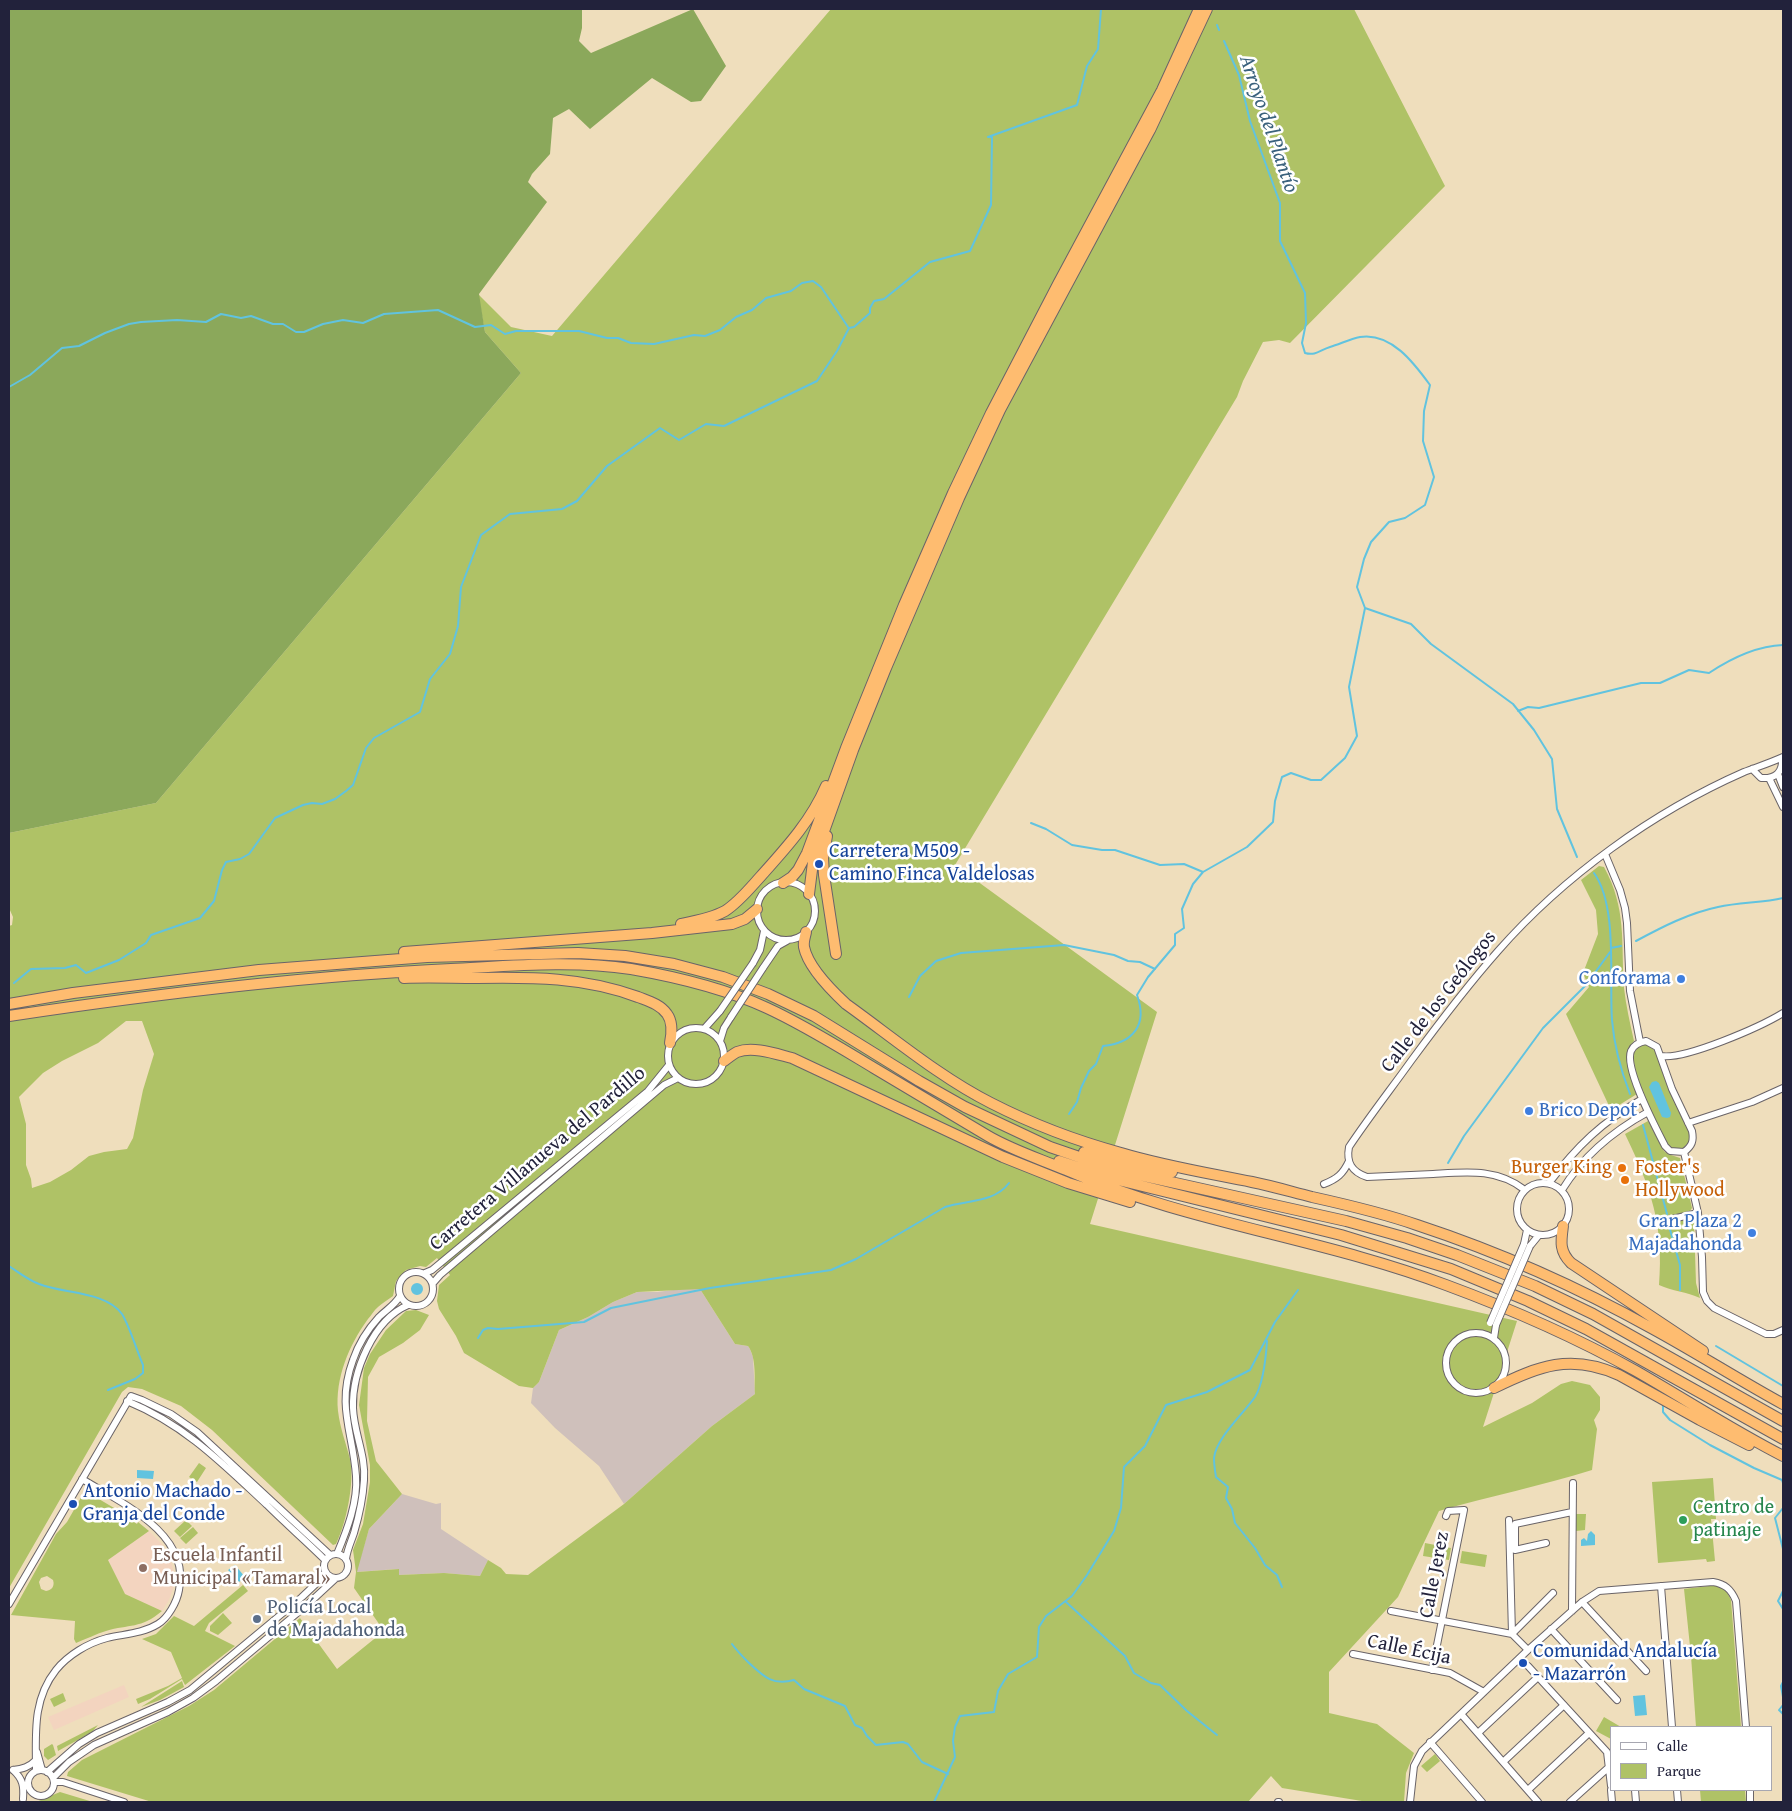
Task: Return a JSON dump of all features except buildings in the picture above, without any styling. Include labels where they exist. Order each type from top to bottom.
[{"type":"highway","points":[[783,882],[792,877],[798,870],[807,853],[846,748],[904,605],[991,413],[1162,90],[1199,9]]},
{"type":"highway","points":[[809,894],[813,862],[846,769],[959,498],[1000,410],[1150,130],[1207,9]]},
{"type":"highway","points":[[652,933],[714,916],[727,910],[740,899],[798,835],[824,790],[879,654],[904,605]]},
{"type":"highway","points":[[836,954],[823,858],[846,769]]},
{"type":"highway","points":[[9,1004],[74,993],[260,970],[336,958],[652,933],[732,924],[745,919],[757,909]]},
{"type":"highway","points":[[806,932],[804,945],[806,954],[819,975],[846,1004],[934,1068],[984,1099],[1050,1129],[1121,1153],[1178,1168],[1360,1208],[1466,1242],[1536,1271],[1603,1302],[1655,1329],[1783,1404]]},
{"type":"highway","points":[[260,970],[427,957],[578,953],[625,956],[674,964],[724,977],[768,994],[814,1016],[919,1081],[1050,1147],[1117,1170],[1346,1222],[1407,1238],[1457,1255],[1534,1286],[1594,1314],[1783,1421]]},
{"type":"highway","points":[[9,1016],[187,991],[417,971],[578,965],[624,968],[672,976],[719,989],[808,1028],[910,1090],[958,1116],[1056,1160],[1114,1179],[1341,1235],[1451,1269],[1528,1301],[1586,1329],[1783,1439]]},
{"type":"highway","points":[[273,983],[306,985],[413,978],[568,980],[620,990],[663,1009],[670,1019],[672,1026],[670,1043]]},
{"type":"highway","points":[[724,1060],[737,1052],[746,1051],[774,1053],[792,1058],[954,1135],[1068,1183],[1164,1211],[1228,1223]]},
{"type":"highway","points":[[958,1116],[992,1138],[1110,1188],[1165,1207],[1337,1250],[1398,1268],[1521,1315],[1635,1371],[1783,1456]]},
{"type":"highway","points":[[1013,1130],[1145,1168],[1279,1189]]},
{"type":"highway","points":[[1563,1226],[1562,1251],[1571,1263],[1704,1351],[1783,1399]]},
{"type":"highway","points":[[1494,1388],[1521,1374],[1544,1366],[1575,1362],[1597,1366],[1619,1374],[1700,1420],[1783,1462]]},
{"type":"street","points":[[1752,769],[1761,778],[1769,778],[1778,774],[1782,765],[1782,758]]},
{"type":"street","name":"Calle de los Geólogos","points":[[1324,1184],[1341,1176],[1349,1162],[1349,1147],[1356,1137],[1470,983],[1529,918],[1604,854],[1657,819],[1693,798],[1752,769],[1782,758]]},
{"type":"street","points":[[1778,774],[1783,787]]},
{"type":"street","points":[[1769,778],[1783,808]]},
{"type":"street","points":[[1604,854],[1620,890],[1625,908],[1630,991],[1640,1042]]},
{"type":"street","points":[[720,1041],[724,1028],[778,946],[797,938],[810,928],[815,914],[815,906],[809,894],[802,887],[793,883],[783,882],[775,884],[763,894],[757,909],[760,924],[764,931],[772,937],[787,941]]},
{"type":"street","points":[[704,1028],[720,1011],[753,963],[760,950],[764,931]]},
{"type":"street","points":[[1661,1056],[1673,1056],[1731,1038],[1783,1013]]},
{"type":"street","points":[[688,1028],[704,1028],[720,1041],[724,1060],[721,1069],[715,1077],[707,1082],[692,1084],[678,1078],[669,1065],[667,1058],[670,1043],[688,1028]]},
{"type":"street","points":[[1646,1041],[1657,1047],[1661,1056],[1672,1089],[1688,1122],[1693,1138],[1692,1144],[1684,1152],[1670,1151],[1665,1146],[1642,1099],[1630,1059],[1630,1052],[1634,1046],[1646,1041]]},
{"type":"street","name":"Carretera Villanueva del Pardillo","points":[[425,1273],[432,1270],[648,1091],[669,1065]]},
{"type":"street","name":"Carretera Villanueva del Pardillo","points":[[433,1283],[447,1269],[664,1085],[678,1078]]},
{"type":"street","points":[[1688,1122],[1752,1102],[1783,1088]]},
{"type":"street","points":[[1550,1183],[1571,1155],[1590,1136],[1642,1099]]},
{"type":"street","points":[[1562,1190],[1582,1162],[1600,1145],[1616,1132],[1648,1112]]},
{"type":"street","points":[[1684,1152],[1698,1213],[1703,1292],[1707,1301],[1714,1308],[1766,1334],[1774,1334],[1783,1330]]},
{"type":"street","points":[[1349,1162],[1352,1169],[1358,1174],[1367,1177],[1474,1172],[1500,1176],[1511,1180],[1524,1190]]},
{"type":"street","points":[[1536,1183],[1550,1183],[1562,1190],[1569,1202],[1570,1209],[1563,1226],[1555,1233],[1539,1235],[1527,1230],[1520,1222],[1517,1211],[1518,1200],[1524,1190],[1536,1183]]},
{"type":"street","points":[[1651,1224],[1698,1213]]},
{"type":"street","points":[[1484,1334],[1493,1324],[1527,1245],[1527,1230]]},
{"type":"street","points":[[1527,1245],[1539,1235]]},
{"type":"street","points":[[411,1272],[425,1273],[433,1283],[434,1291],[432,1298],[426,1304],[414,1307],[408,1305],[400,1296],[400,1282],[411,1272]]},
{"type":"street","points":[[335,1579],[325,1573],[323,1564],[327,1558],[337,1554],[346,1533],[354,1502],[356,1479],[345,1409],[346,1386],[353,1358],[365,1335],[379,1317],[400,1296]]},
{"type":"street","points":[[32,1792],[38,1796],[48,1795],[53,1782],[60,1772],[70,1762],[94,1745],[168,1712],[216,1682],[335,1579],[346,1573],[348,1564],[346,1559],[362,1503],[364,1479],[363,1457],[353,1410],[354,1387],[361,1362],[372,1340],[385,1322],[408,1305]]},
{"type":"street","points":[[1493,1324],[1494,1338]]},
{"type":"street","points":[[1475,1332],[1494,1338],[1506,1354],[1505,1374],[1500,1382],[1494,1388],[1478,1394],[1461,1390],[1454,1384],[1446,1369],[1448,1352],[1459,1338],[1466,1334],[1475,1332]]},
{"type":"street","points":[[9,1604],[82,1479],[130,1403],[131,1396],[171,1414],[197,1432],[327,1558]]},
{"type":"street","points":[[130,1403],[167,1420],[193,1438],[327,1558]]},
{"type":"street","points":[[21,1801],[32,1792],[38,1760],[35,1722],[47,1685],[57,1669],[74,1653],[94,1642],[134,1634],[158,1624],[172,1607],[178,1595],[182,1578],[176,1553],[166,1538],[138,1512],[82,1479]]},
{"type":"street","points":[[1572,1611],[1573,1483]]},
{"type":"street","name":"Calle Jerez","points":[[1432,1670],[1464,1510],[1448,1511],[1446,1516]]},
{"type":"street","points":[[1546,1543],[1515,1550],[1515,1524],[1572,1512]]},
{"type":"street","points":[[1509,1520],[1512,1634]]},
{"type":"street","points":[[337,1554],[346,1559]]},
{"type":"street","points":[[37,1773],[53,1766],[79,1744],[97,1734],[190,1690],[295,1603],[321,1580],[325,1573]]},
{"type":"street","points":[[1410,1802],[1414,1766],[1422,1751],[1430,1742],[1551,1629],[1582,1602],[1599,1591],[1712,1582],[1723,1584],[1732,1591],[1736,1601],[1746,1726]]},
{"type":"street","points":[[1661,1586],[1672,1726]]},
{"type":"street","points":[[1512,1634],[1553,1593]]},
{"type":"street","points":[[1582,1602],[1646,1671]]},
{"type":"street","points":[[1391,1611],[1512,1634],[1528,1650]]},
{"type":"street","points":[[1551,1629],[1617,1700]]},
{"type":"street","name":"Calle Écija","points":[[1353,1654],[1450,1673],[1484,1692]]},
{"type":"street","points":[[1528,1666],[1607,1752],[1610,1776]]},
{"type":"street","points":[[1478,1733],[1538,1677]]},
{"type":"street","points":[[1503,1762],[1564,1705]]},
{"type":"street","points":[[1461,1714],[1538,1802]]},
{"type":"street","points":[[1528,1790],[1588,1733]]},
{"type":"street","points":[[1430,1742],[1482,1802]]},
{"type":"street","points":[[38,1760],[46,1765],[53,1766]]},
{"type":"street","points":[[11,1769],[22,1769],[38,1760]]},
{"type":"street","points":[[1570,1802],[1609,1766]]},
{"type":"street","points":[[11,1769],[37,1773],[53,1782],[124,1802]]},
{"type":"street","points":[[11,1769],[22,1781],[24,1789],[21,1801]]},
{"type":"street","points":[[60,1772],[63,1782]]},
{"type":"street","points":[[53,1782],[63,1782],[70,1786]]},
{"type":"shaded area","points":[[700,1289],[735,1344],[748,1346],[753,1357],[755,1394],[712,1426],[624,1504],[599,1466],[555,1428],[531,1403],[533,1388],[539,1382],[559,1330],[588,1317],[613,1302],[637,1292]]},
{"type":"shaded area","points":[[402,1494],[436,1504],[441,1503],[441,1529],[488,1560],[480,1576],[444,1573],[399,1575],[398,1569],[356,1572],[369,1529]]},
{"type":"shaded area","name":"Escuela Infantil Municipal «Tamaral»","points":[[149,1531],[162,1544],[169,1555],[174,1572],[174,1586],[169,1600],[162,1611],[125,1594],[108,1560]]},
{"type":"shaded area","points":[[124,1685],[129,1697],[54,1730],[48,1717]]},
{"type":"green space","points":[[9,9],[582,9],[582,28],[579,41],[591,53],[693,9],[726,66],[701,101],[691,102],[652,78],[590,129],[569,109],[553,118],[550,154],[532,174],[528,182],[547,202],[479,294],[485,332],[521,373],[156,803],[9,833]]},
{"type":"green space","points":[[831,9],[1354,9],[1445,186],[1290,343],[1279,340],[1263,342],[1237,397],[955,865],[1157,1012],[1090,1224],[1517,1321],[1483,1427],[1532,1403],[1561,1384],[1572,1381],[1590,1385],[1600,1397],[1600,1410],[1594,1420],[1597,1429],[1592,1470],[1439,1511],[1398,1597],[1329,1672],[1329,1713],[1377,1724],[1414,1753],[1406,1773],[1404,1802],[1368,1802],[1282,1788],[1271,1776],[1248,1802],[152,1802],[67,1776],[68,1772],[82,1760],[189,1706],[214,1690],[300,1618],[337,1669],[384,1631],[354,1588],[356,1572],[353,1550],[363,1524],[370,1482],[370,1465],[359,1405],[364,1368],[370,1354],[386,1330],[406,1311],[416,1310],[429,1315],[420,1330],[403,1343],[379,1357],[368,1377],[367,1421],[376,1461],[402,1494],[369,1529],[357,1572],[399,1569],[399,1575],[444,1573],[480,1576],[488,1560],[501,1568],[506,1574],[528,1575],[624,1504],[712,1426],[755,1394],[754,1363],[751,1351],[748,1346],[735,1344],[700,1289],[637,1292],[613,1302],[588,1317],[559,1330],[539,1382],[533,1388],[519,1386],[464,1353],[439,1309],[437,1301],[439,1285],[450,1275],[437,1258],[426,1267],[420,1266],[406,1270],[396,1281],[393,1296],[381,1304],[368,1319],[349,1351],[345,1362],[339,1386],[338,1411],[350,1459],[351,1479],[346,1514],[336,1544],[333,1545],[212,1430],[181,1406],[142,1389],[128,1387],[122,1392],[9,1588],[9,926],[12,925],[13,917],[9,908],[9,833],[156,803],[521,373],[485,332],[478,294],[511,327],[552,336]],"holes":[[[126,1021],[142,1021],[154,1054],[143,1090],[133,1138],[127,1149],[89,1156],[71,1170],[50,1182],[32,1188],[26,1165],[26,1124],[19,1097],[43,1073],[98,1043]]]},
{"type":"green space","points":[[1599,866],[1604,867],[1611,882],[1620,912],[1624,988],[1634,1041],[1630,1047],[1627,1060],[1637,1094],[1611,1110],[1566,1014],[1589,987],[1583,973],[1598,934],[1596,910],[1581,880]]},
{"type":"green space","points":[[1641,1045],[1647,1045],[1656,1051],[1668,1088],[1689,1132],[1689,1142],[1682,1149],[1672,1148],[1667,1144],[1640,1086],[1636,1074],[1634,1052]]},
{"type":"green space","points":[[1648,1121],[1664,1151],[1680,1158],[1692,1208],[1690,1211],[1691,1220],[1694,1222],[1696,1283],[1700,1298],[1659,1285],[1659,1244],[1654,1207],[1642,1172],[1625,1134]]},
{"type":"green space","points":[[199,1463],[206,1468],[197,1482],[189,1477]]},
{"type":"green space","name":"Centro de patinaje","points":[[1713,1478],[1716,1519],[1711,1519],[1715,1561],[1707,1562],[1706,1559],[1658,1563],[1652,1482]]},
{"type":"green space","points":[[87,1492],[131,1518],[137,1524],[138,1522],[149,1531],[108,1560],[125,1594],[162,1611],[148,1621],[106,1631],[76,1643],[74,1639],[75,1621],[11,1615],[56,1534],[67,1522],[83,1494]],"holes":[[[47,1576],[53,1580],[54,1584],[51,1589],[46,1591],[41,1589],[39,1582],[41,1578]]]},
{"type":"green space","points":[[1576,1514],[1586,1514],[1585,1530],[1576,1531]]},
{"type":"green space","points":[[186,1520],[192,1526],[180,1537],[174,1531]]},
{"type":"green space","points":[[193,1527],[198,1533],[186,1544],[180,1538]]},
{"type":"green space","points":[[1425,1543],[1451,1548],[1449,1560],[1423,1556]]},
{"type":"green space","points":[[1462,1551],[1487,1555],[1485,1567],[1460,1563]]},
{"type":"green space","points":[[243,1585],[248,1591],[209,1623],[205,1631],[235,1646],[185,1685],[182,1679],[150,1699],[138,1704],[136,1699],[182,1678],[171,1652],[142,1639],[156,1634],[174,1616],[194,1626]]},
{"type":"green space","points":[[1717,1585],[1726,1590],[1731,1600],[1741,1726],[1696,1726],[1684,1589]]},
{"type":"green space","points":[[223,1613],[232,1623],[218,1635],[210,1631],[210,1626]]},
{"type":"green space","points":[[182,1681],[184,1687],[160,1700],[141,1707]]},
{"type":"green space","points":[[63,1693],[66,1701],[54,1707],[50,1699]]},
{"type":"green space","points":[[1604,1717],[1619,1726],[1610,1726],[1610,1738],[1596,1731]]},
{"type":"green space","points":[[98,1725],[92,1732],[58,1751],[57,1746]]},
{"type":"green space","points":[[52,1744],[56,1755],[48,1760],[44,1756],[44,1749]]},
{"type":"green space","points":[[1435,1754],[1440,1761],[1427,1772],[1421,1766]]},
{"type":"green space","points":[[1700,1791],[1745,1791],[1746,1802],[1701,1802]]},
{"type":"green space","points":[[60,1792],[93,1802],[36,1802]]},
{"type":"water","points":[[1656,1081],[1659,1083],[1671,1113],[1670,1117],[1662,1117],[1649,1087],[1652,1082]]},
{"type":"water","points":[[417,1283],[423,1289],[417,1295],[411,1289]]},
{"type":"water","points":[[137,1470],[154,1471],[153,1479],[137,1478]]},
{"type":"water","points":[[1591,1531],[1595,1535],[1595,1545],[1581,1546],[1581,1540],[1584,1538],[1587,1541],[1588,1534]]},
{"type":"water","points":[[235,1565],[245,1577],[239,1582],[228,1570]]},
{"type":"water","points":[[1645,1695],[1647,1715],[1635,1716],[1633,1696]]},
{"type":"waterway","points":[[14,983],[31,969],[65,968],[76,965],[86,973],[119,960],[146,943],[151,935],[200,918],[214,901],[226,862],[240,859],[249,854],[275,818],[303,805],[312,803],[322,804],[335,799],[353,785],[366,748],[374,738],[420,712],[430,679],[450,654],[458,626],[461,587],[481,535],[510,514],[562,509],[577,501],[607,466],[660,428],[679,440],[706,424],[724,426],[817,381],[837,351],[849,328],[854,327],[870,313],[870,308],[874,301],[884,299],[930,262],[970,251],[991,205],[992,137],[988,137],[1077,105],[1087,66],[1098,49],[1101,9]]},
{"type":"waterway","name":"Arroyo del Plantío","points":[[1217,25],[1219,30]]},
{"type":"waterway","name":"Arroyo del Plantío","points":[[1224,41],[1239,75],[1250,121],[1280,203],[1280,241],[1305,293],[1306,323],[1302,343],[1305,353],[1315,353],[1360,337],[1382,339],[1401,351],[1430,385],[1424,411],[1423,441],[1434,477],[1425,505],[1405,518],[1389,522],[1371,542],[1364,559],[1357,587],[1365,608]]},
{"type":"waterway","points":[[9,387],[30,375],[62,348],[79,346],[129,324],[177,320],[206,322],[221,314],[241,318],[251,316],[273,324],[283,324],[296,332],[304,332],[323,324],[343,320],[363,323],[384,314],[438,310],[475,327],[491,325],[505,334],[516,331],[579,331],[607,338],[618,338],[631,343],[654,344],[694,335],[705,336],[720,330],[736,317],[752,310],[766,298],[791,291],[802,283],[813,281],[821,287],[848,327]]},
{"type":"waterway","name":"Arroyo del Plantío","points":[[1365,608],[1411,624],[1431,644],[1513,704],[1534,730],[1552,759],[1557,809],[1577,857]]},
{"type":"waterway","points":[[1069,1114],[1077,1102],[1081,1088],[1089,1071],[1096,1064],[1103,1046],[1123,1041],[1135,1031],[1139,1024],[1141,1015],[1137,995],[1148,977],[1175,945],[1175,934],[1184,928],[1182,909],[1193,884],[1203,872],[1247,847],[1273,822],[1275,801],[1282,777],[1291,773],[1311,780],[1321,780],[1345,758],[1357,736],[1349,687],[1365,608]]},
{"type":"waterway","points":[[1518,711],[1528,707],[1539,708],[1641,683],[1660,683],[1689,670],[1709,673],[1744,654],[1763,648],[1783,645]]},
{"type":"waterway","points":[[1031,823],[1046,829],[1072,845],[1102,850],[1115,850],[1160,865],[1184,864],[1203,872]]},
{"type":"waterway","points":[[1594,873],[1602,887],[1607,904],[1611,944],[1613,1029],[1618,1057],[1630,1094]]},
{"type":"waterway","points":[[1636,941],[1676,921],[1707,910],[1726,905],[1783,898]]},
{"type":"waterway","points":[[909,997],[920,976],[936,961],[961,953],[1064,945],[1114,955],[1128,961],[1140,962],[1155,969]]},
{"type":"waterway","points":[[1611,948],[1621,946]]},
{"type":"waterway","points":[[1448,1163],[1464,1136],[1543,1028],[1586,985],[1610,952]]},
{"type":"waterway","points":[[1643,1125],[1667,1214]]},
{"type":"waterway","points":[[478,1338],[483,1330],[488,1328],[498,1329],[584,1322],[611,1308],[710,1288],[831,1270],[856,1259],[945,1207],[988,1198],[1009,1183]]},
{"type":"waterway","points":[[1669,1226],[1680,1265],[1680,1290]]},
{"type":"waterway","points":[[9,1266],[39,1284],[84,1294],[105,1301],[122,1314],[143,1365],[143,1373],[135,1379],[108,1390]]},
{"type":"waterway","points":[[934,1802],[955,1757],[953,1741],[955,1727],[960,1716],[994,1712],[998,1691],[1008,1674],[1037,1657],[1039,1627],[1046,1616],[1072,1596],[1114,1531],[1121,1508],[1124,1467],[1145,1446],[1166,1405],[1207,1392],[1250,1370],[1275,1322],[1298,1290]]},
{"type":"waterway","points":[[1267,1341],[1264,1370],[1258,1391],[1220,1442],[1216,1450],[1214,1463],[1216,1477],[1228,1487],[1226,1498],[1232,1509],[1235,1523],[1255,1548],[1265,1565],[1277,1575],[1282,1587]]},
{"type":"waterway","points":[[1716,1346],[1783,1386]]},
{"type":"waterway","points":[[1663,1404],[1663,1412],[1670,1420],[1710,1445],[1782,1480],[1783,1483]]},
{"type":"waterway","points":[[1783,1508],[1775,1518],[1783,1549]]},
{"type":"waterway","points":[[1783,1591],[1778,1601],[1783,1609]]},
{"type":"waterway","points":[[1066,1602],[1125,1656],[1134,1673],[1151,1683],[1160,1685],[1187,1711],[1217,1735]]},
{"type":"waterway","points":[[732,1644],[758,1672],[768,1678],[780,1682],[794,1680],[804,1689],[845,1706],[855,1725],[862,1728],[876,1745],[903,1742],[908,1744],[922,1762],[948,1774]]},
{"type":"waterway","points":[[1783,1682],[1781,1686],[1783,1697]]},
{"type":"waterway","points":[[1783,1705],[1779,1710],[1783,1714]]},
{"type":"place","name":"Carretera M509 - Camino Finca Valdelosas","points":[[819,864]]},
{"type":"place","name":"Conforama","points":[[1681,979]]},
{"type":"place","name":"Brico Depot","points":[[1529,1111]]},
{"type":"place","name":"Burger King","points":[[1622,1168]]},
{"type":"place","name":"Foster's Hollywood","points":[[1625,1180]]},
{"type":"place","name":"Gran Plaza 2 Majadahonda","points":[[1752,1233]]},
{"type":"place","name":"Antonio Machado - Granja del Conde","points":[[73,1504]]},
{"type":"place","name":"Centro de patinaje","points":[[1683,1520]]},
{"type":"place","name":"Escuela Infantil Municipal «Tamaral»","points":[[143,1568]]},
{"type":"place","name":"Policía Local de Majadahonda","points":[[257,1619]]},
{"type":"place","name":"Comunidad Andalucía - Mazarrón","points":[[1523,1663]]}]
